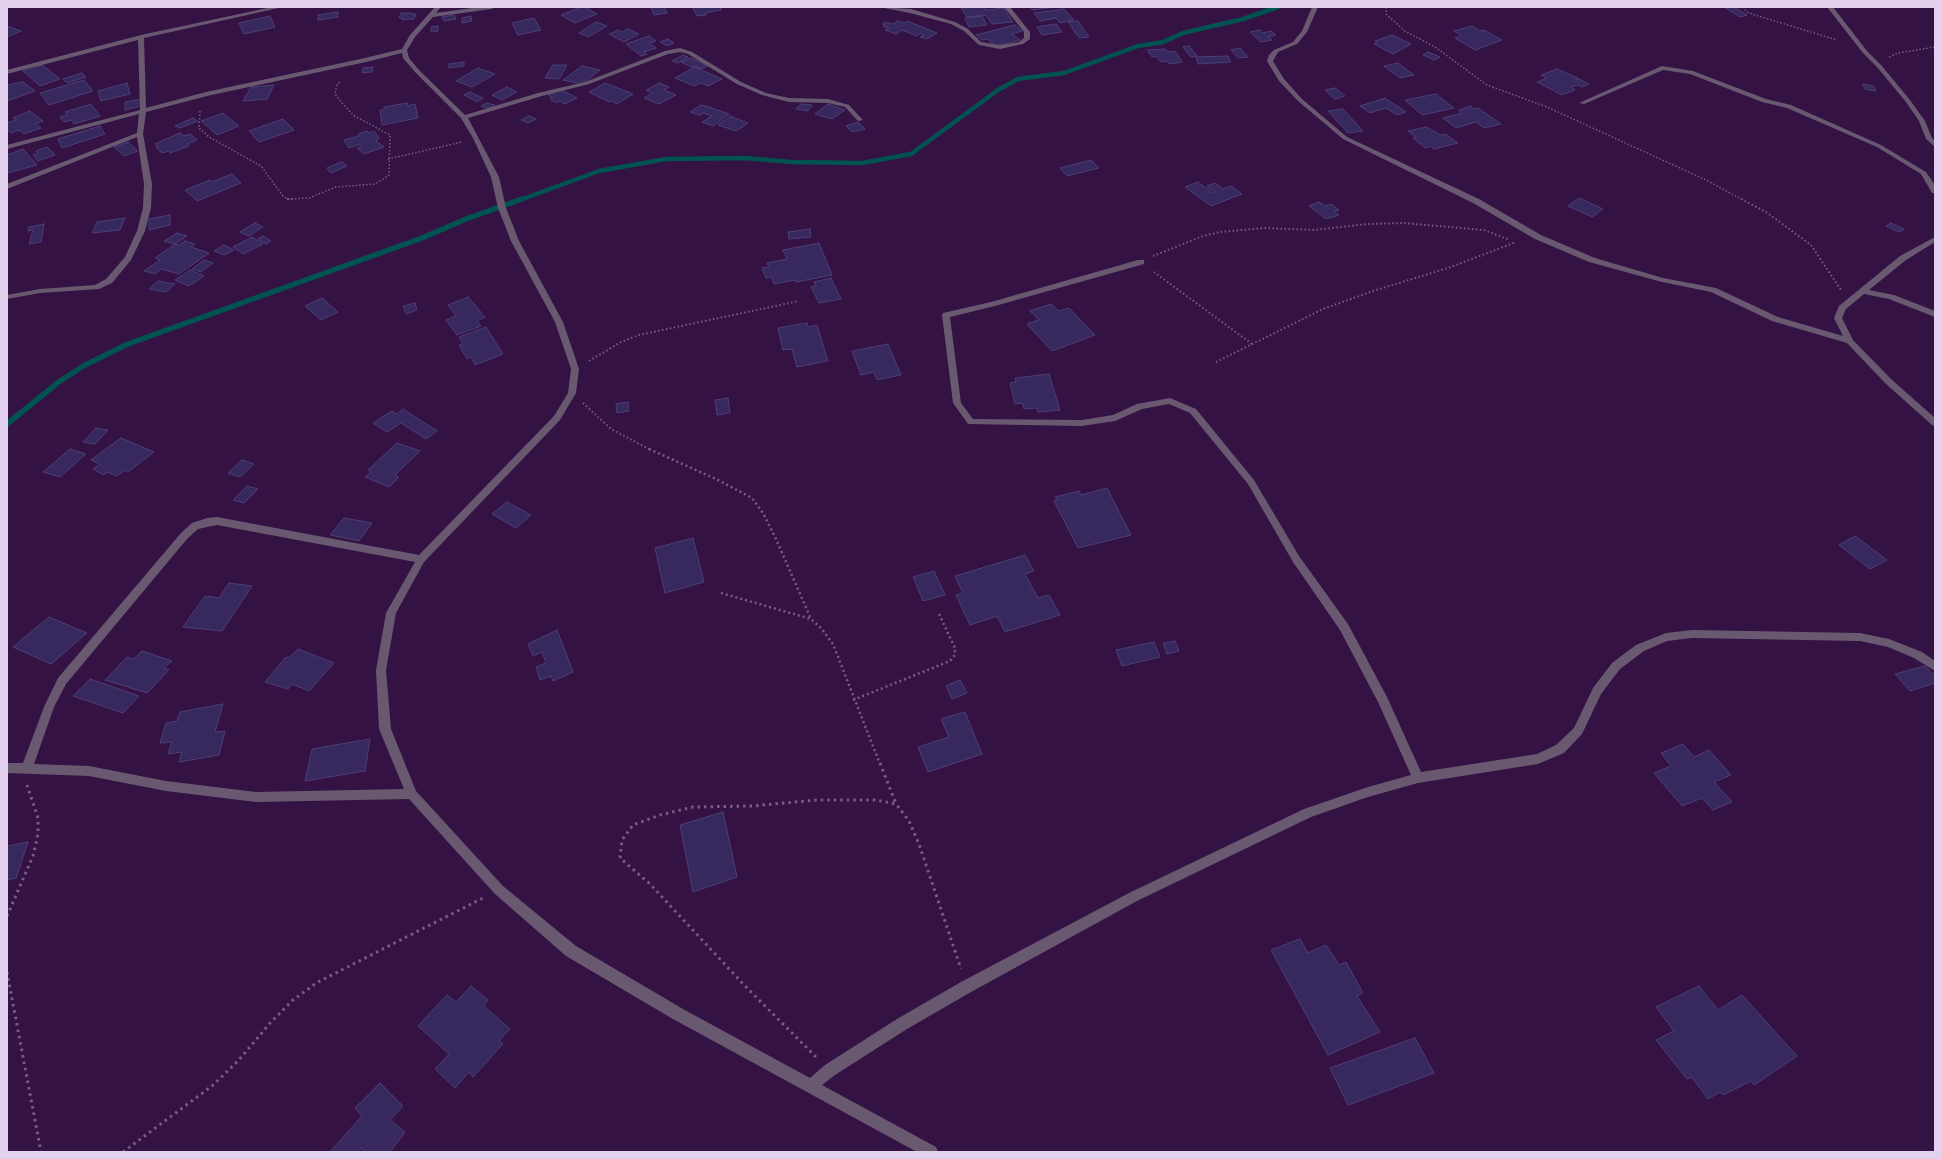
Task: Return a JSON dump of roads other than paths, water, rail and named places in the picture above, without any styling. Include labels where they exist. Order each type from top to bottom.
[{"type":"street","points":[[7,72],[141,37],[280,7]]},
{"type":"street","points":[[492,7],[434,11],[412,36],[404,50],[406,58],[417,71],[464,117],[476,138],[495,177],[502,208],[515,241],[559,322],[575,369],[572,393],[557,418],[421,559],[391,613],[380,670],[385,729],[412,794],[499,890],[572,950],[678,1014],[931,1152]]},
{"type":"street","points":[[882,7],[911,11],[953,23],[966,30],[979,43],[1000,47],[1021,43],[1027,39],[1027,32],[1007,7]]},
{"type":"street","points":[[1316,7],[1305,31],[1295,43],[1272,55],[1270,60],[1281,80],[1300,100],[1345,138],[1476,201],[1538,237],[1592,260],[1662,280],[1713,290],[1775,319],[1850,341]]},
{"type":"street","points":[[1830,7],[1865,52],[1879,66],[1915,111],[1922,121],[1929,140],[1935,144]]},
{"type":"street","points":[[7,297],[40,291],[96,287],[109,281],[128,258],[141,231],[148,208],[148,184],[140,134],[143,112],[141,37]]},
{"type":"street","points":[[7,147],[206,94],[366,60],[404,50]]},
{"type":"street","points":[[464,117],[540,94],[587,83],[667,52],[680,50],[690,53],[739,83],[764,94],[789,100],[828,101],[847,106],[860,120]]},
{"type":"street","points":[[1582,103],[1662,68],[1691,72],[1764,101],[1789,106],[1879,146],[1924,173],[1935,191]]},
{"type":"street","points":[[7,187],[140,134]]},
{"type":"street","points":[[1935,239],[1903,258],[1842,308],[1838,318],[1850,341],[1888,381],[1935,423]]},
{"type":"street","points":[[1141,262],[992,304],[946,315],[957,403],[971,422],[1082,423],[1115,418],[1140,406],[1170,400],[1193,411],[1250,482],[1296,558],[1344,628],[1383,700],[1418,778]]},
{"type":"street","points":[[1864,291],[1891,297],[1935,314]]},
{"type":"street","points":[[27,768],[49,707],[62,681],[184,536],[195,526],[207,522],[217,521],[421,559]]},
{"type":"street","points":[[811,1086],[830,1070],[902,1024],[966,987],[1133,897],[1308,814],[1368,792],[1418,778],[1538,759],[1560,749],[1578,731],[1597,691],[1616,666],[1640,648],[1666,637],[1692,634],[1860,637],[1889,643],[1918,655],[1935,667]]},
{"type":"street","points":[[7,768],[89,771],[166,786],[256,797],[412,794]]},
{"type":"waterway","points":[[791,162],[862,163],[911,154],[998,90],[1018,79],[1064,73],[1138,46],[1163,42],[1183,33],[1243,19],[1278,7]]},
{"type":"waterway","points":[[520,200],[599,171],[666,159],[745,158],[791,162]]},
{"type":"waterway","points":[[7,424],[60,381],[85,365],[128,344],[422,238],[466,219],[522,199]]}]
